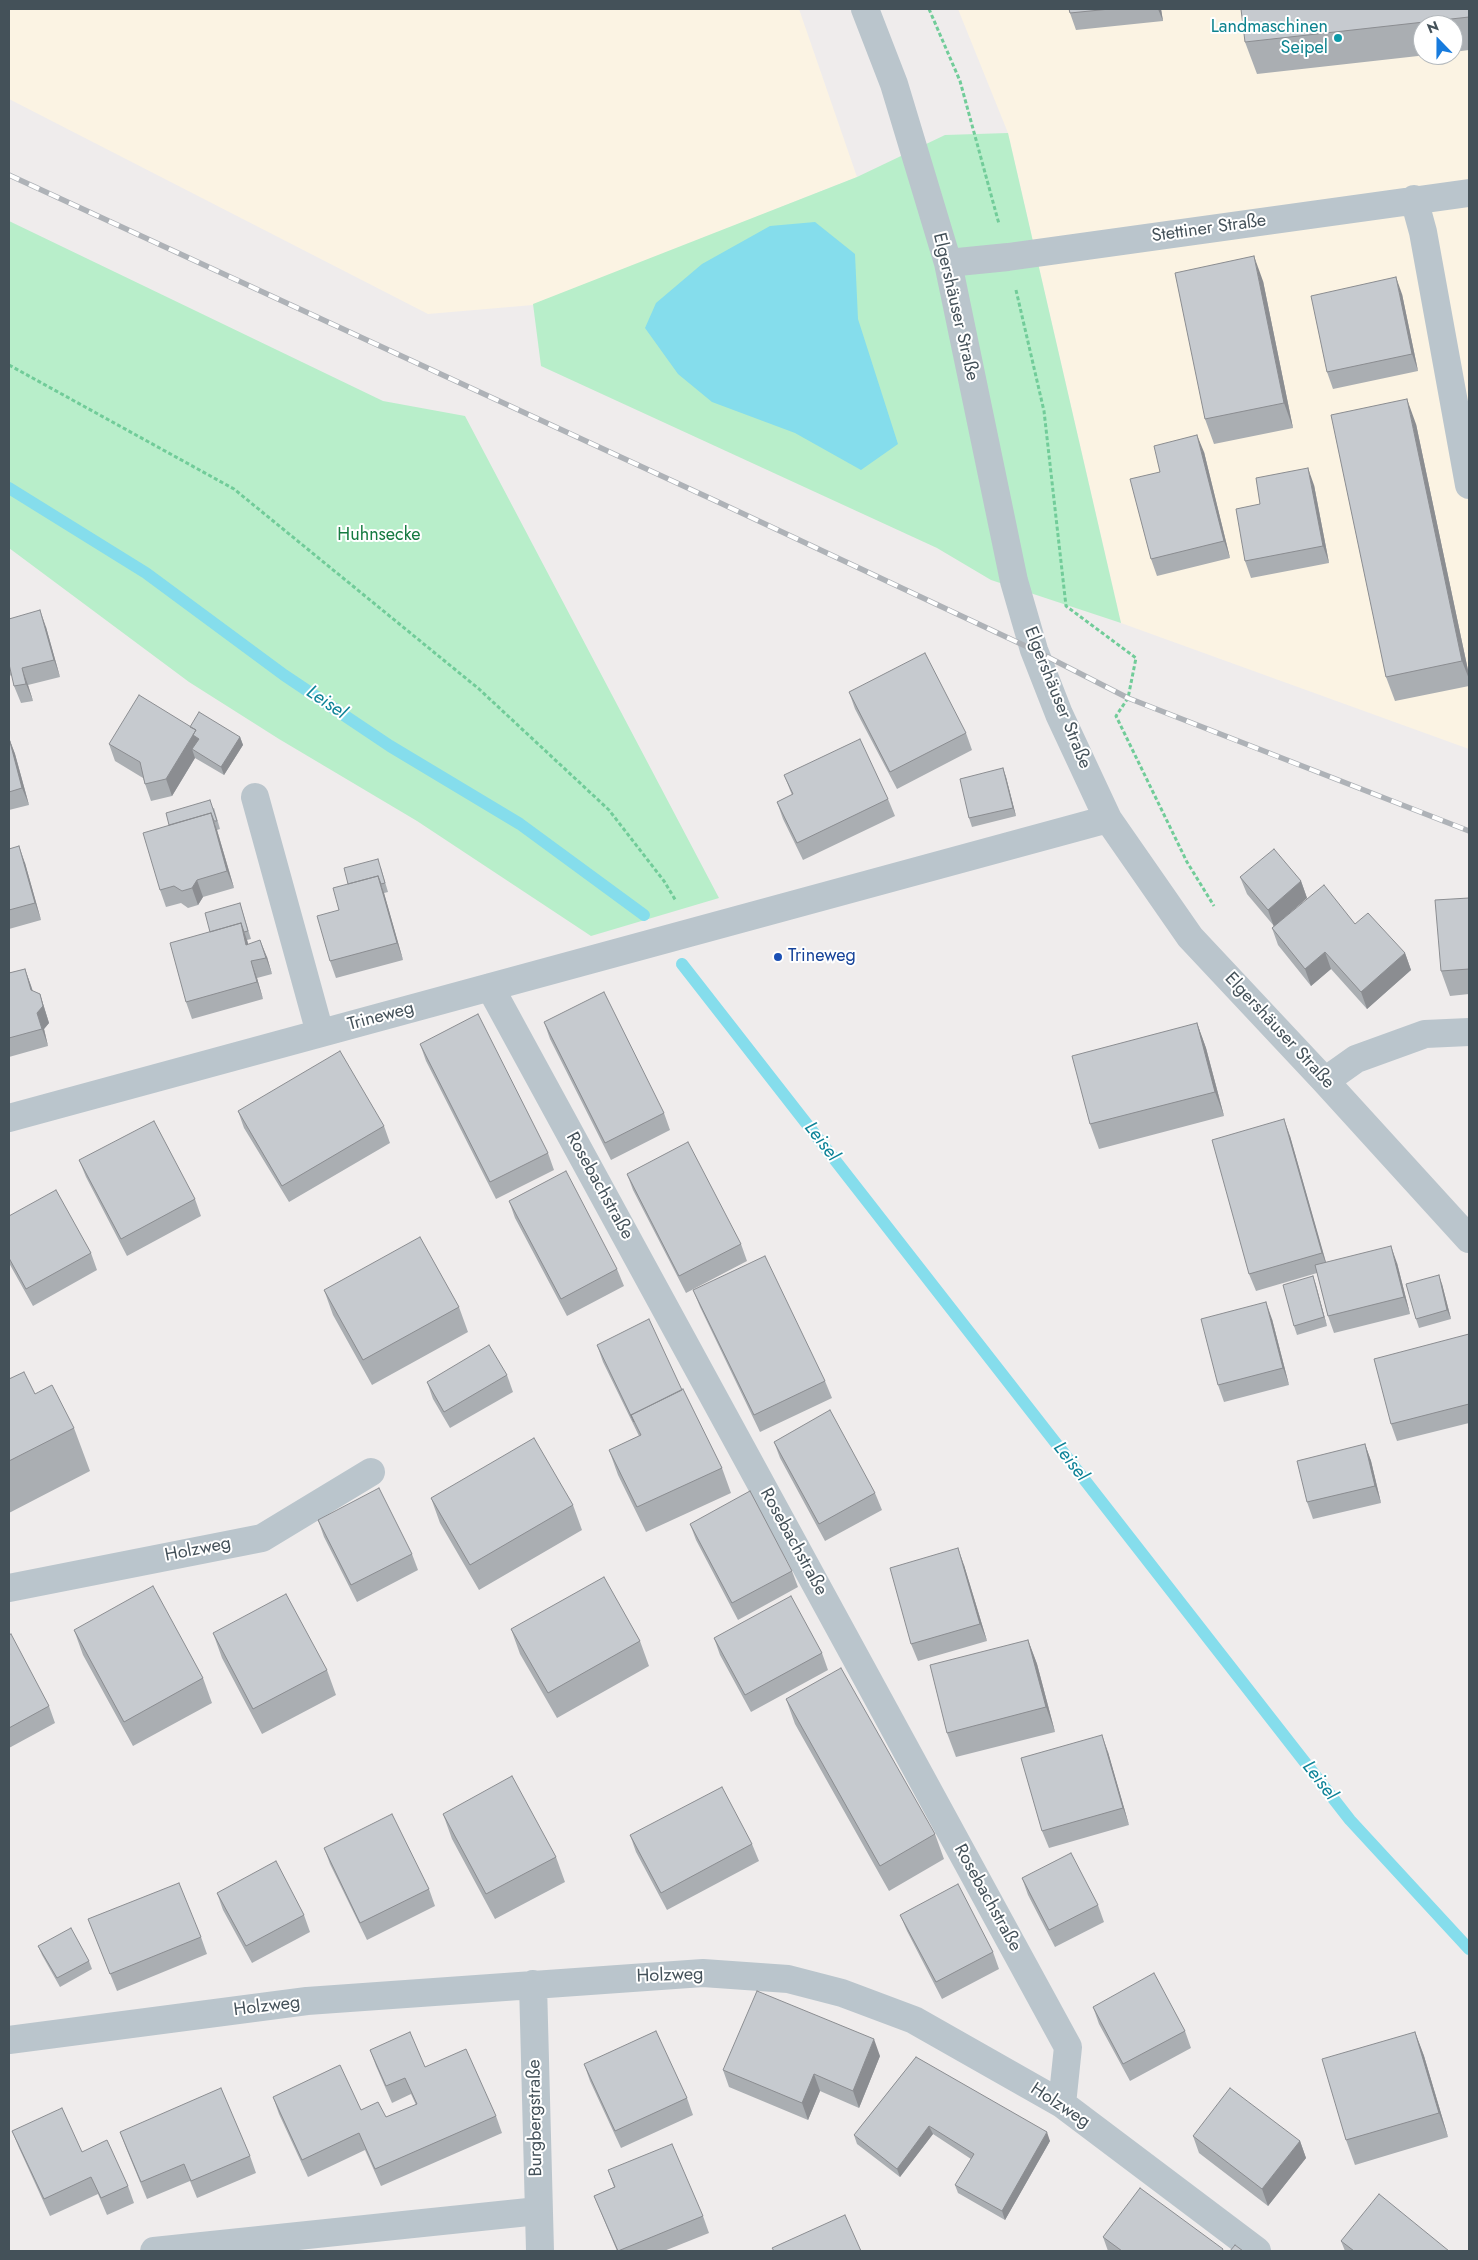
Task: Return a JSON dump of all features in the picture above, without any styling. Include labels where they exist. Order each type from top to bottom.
[{"type":"street","name":"Elgershäuser Straße","points":[[865,9],[894,84],[948,263],[1014,581],[1034,650],[1059,714],[1108,819],[1190,937],[1469,1239]]},
{"type":"street","name":"Stettiner Straße","points":[[948,263],[1008,257],[1414,199],[1469,193]]},
{"type":"street","points":[[1414,199],[1425,242],[1469,485]]},
{"type":"street","points":[[254,796],[320,1033]]},
{"type":"street","name":"Trineweg","points":[[9,1118],[1108,819]]},
{"type":"street","name":"Rosebachstraße","points":[[490,987],[1068,2047],[1062,2104]]},
{"type":"street","points":[[1325,1081],[1356,1059],[1425,1034],[1469,1032]]},
{"type":"street","name":"Holzweg","points":[[9,1588],[262,1538],[371,1472]]},
{"type":"street","name":"Holzweg","points":[[9,2040],[307,2002],[533,1984],[703,1973],[788,1979],[842,1993],[914,2020],[1062,2104],[1257,2251]]},
{"type":"street","name":"Burgbergstraße","points":[[533,1984],[540,2251]]},
{"type":"street","points":[[154,2251],[538,2211]]},
{"type":"path","points":[[929,9],[960,80],[1008,257],[1044,411],[1066,606],[1136,658],[1128,698],[1116,716],[1187,862],[1222,918],[1190,937]]},
{"type":"path","points":[[9,365],[234,489],[479,689],[609,810],[664,881],[693,932]]},
{"type":"shaded area","points":[[9,9],[799,9],[857,177],[533,305],[428,314],[9,99]]},
{"type":"shaded area","points":[[958,9],[1469,9],[1469,749],[1121,623],[1008,133]]},
{"type":"green space","points":[[1008,133],[1121,623],[991,580],[937,548],[541,366],[533,304],[857,177],[945,135]]},
{"type":"green space","name":"Huhnsecke","points":[[9,221],[383,401],[465,416],[719,898],[591,936],[417,821],[279,739],[189,682],[9,548]]},
{"type":"water","points":[[815,222],[855,254],[858,319],[898,444],[861,470],[795,433],[712,402],[678,374],[645,328],[656,303],[702,264],[770,226]]},
{"type":"building","points":[[1069,9],[1110,9],[1070,13]]},
{"type":"building","points":[[1241,9],[1469,9],[1469,17],[1463,18],[1463,15],[1413,15],[1413,23],[1245,42]]},
{"type":"building","points":[[1254,256],[1284,403],[1205,419],[1175,273]]},
{"type":"building","points":[[1396,277],[1412,354],[1327,372],[1311,296]]},
{"type":"building","points":[[1407,399],[1462,661],[1386,677],[1331,415]]},
{"type":"building","points":[[1197,435],[1224,541],[1151,559],[1130,479],[1160,472],[1154,446]]},
{"type":"building","points":[[1308,468],[1323,546],[1245,561],[1236,509],[1260,504],[1256,478]]},
{"type":"building","points":[[40,610],[54,660],[22,668],[26,684],[14,686],[9,664],[9,619]]},
{"type":"building","points":[[925,653],[966,733],[890,772],[849,692]]},
{"type":"building","points":[[139,695],[196,730],[166,779],[145,784],[140,762],[109,744]]},
{"type":"building","points":[[199,712],[240,737],[221,767],[192,749],[199,739],[193,735],[196,730],[190,727]]},
{"type":"building","points":[[9,738],[22,788],[9,792]]},
{"type":"building","points":[[860,739],[888,799],[797,843],[777,802],[793,794],[784,775]]},
{"type":"building","points":[[1003,768],[1013,808],[969,818],[960,779]]},
{"type":"building","points":[[210,800],[217,821],[214,821],[211,813],[169,825],[166,813]]},
{"type":"building","points":[[211,813],[227,871],[197,880],[192,888],[182,891],[174,886],[160,890],[143,833]]},
{"type":"building","points":[[19,846],[35,903],[9,910],[9,849]]},
{"type":"building","points":[[1274,849],[1301,881],[1268,910],[1240,877]]},
{"type":"building","points":[[378,859],[385,883],[381,884],[378,876],[348,884],[344,868]]},
{"type":"building","points":[[378,876],[397,943],[330,961],[317,916],[339,910],[333,888]]},
{"type":"building","points":[[1324,885],[1355,924],[1368,913],[1405,953],[1361,992],[1325,952],[1305,969],[1272,928]]},
{"type":"building","points":[[1469,898],[1469,969],[1441,971],[1435,900]]},
{"type":"building","points":[[240,903],[248,931],[244,932],[241,923],[210,932],[205,913]]},
{"type":"building","points":[[241,923],[246,945],[260,940],[266,958],[251,961],[257,982],[186,1002],[170,943]]},
{"type":"building","points":[[25,969],[31,990],[40,994],[43,1006],[37,1013],[42,1029],[9,1038],[9,973]]},
{"type":"building","points":[[604,992],[664,1113],[605,1143],[544,1022]]},
{"type":"building","points":[[478,1014],[548,1153],[490,1182],[420,1044]]},
{"type":"building","points":[[1197,1023],[1215,1092],[1090,1124],[1072,1056]]},
{"type":"building","points":[[340,1051],[384,1126],[282,1186],[238,1111]]},
{"type":"building","points":[[1284,1119],[1322,1253],[1249,1274],[1212,1140]]},
{"type":"building","points":[[154,1121],[195,1199],[121,1239],[79,1160]]},
{"type":"building","points":[[688,1142],[741,1244],[679,1276],[627,1174]]},
{"type":"building","points":[[566,1171],[617,1269],[561,1299],[509,1201]]},
{"type":"building","points":[[56,1190],[91,1253],[26,1289],[9,1258],[9,1216]]},
{"type":"building","points":[[420,1237],[459,1307],[363,1360],[324,1290]]},
{"type":"building","points":[[1391,1246],[1404,1297],[1328,1316],[1315,1265]]},
{"type":"building","points":[[765,1256],[825,1381],[754,1415],[693,1290]]},
{"type":"building","points":[[1439,1275],[1447,1310],[1416,1319],[1406,1284]]},
{"type":"building","points":[[1313,1276],[1324,1317],[1294,1326],[1283,1285]]},
{"type":"building","points":[[1266,1302],[1283,1368],[1218,1385],[1201,1319]]},
{"type":"building","points":[[649,1319],[682,1390],[631,1415],[634,1422],[597,1345]]},
{"type":"building","points":[[1469,1334],[1469,1404],[1391,1424],[1374,1359]]},
{"type":"building","points":[[489,1345],[507,1375],[444,1412],[427,1382]]},
{"type":"building","points":[[24,1372],[35,1394],[52,1385],[74,1428],[9,1461],[9,1379]]},
{"type":"building","points":[[683,1389],[722,1468],[637,1507],[609,1450],[641,1435],[631,1415]]},
{"type":"building","points":[[830,1410],[875,1493],[819,1524],[774,1442]]},
{"type":"building","points":[[534,1438],[573,1505],[470,1565],[431,1498]]},
{"type":"building","points":[[1365,1444],[1375,1486],[1307,1502],[1297,1461]]},
{"type":"building","points":[[379,1488],[412,1554],[351,1585],[318,1520]]},
{"type":"building","points":[[750,1491],[792,1571],[732,1603],[690,1524]]},
{"type":"building","points":[[958,1548],[980,1624],[911,1644],[890,1568]]},
{"type":"building","points":[[604,1577],[640,1641],[548,1693],[511,1629]]},
{"type":"building","points":[[153,1586],[203,1678],[124,1722],[74,1630]]},
{"type":"building","points":[[286,1594],[327,1670],[253,1709],[213,1633]]},
{"type":"building","points":[[791,1596],[822,1653],[745,1695],[714,1638]]},
{"type":"building","points":[[11,1634],[49,1706],[9,1728],[9,1635]]},
{"type":"building","points":[[1028,1640],[1046,1707],[947,1733],[930,1665]]},
{"type":"building","points":[[841,1668],[935,1834],[880,1866],[786,1699]]},
{"type":"building","points":[[1102,1735],[1123,1808],[1042,1831],[1021,1758]]},
{"type":"building","points":[[512,1776],[556,1857],[486,1894],[443,1814]]},
{"type":"building","points":[[722,1787],[752,1844],[661,1893],[630,1835]]},
{"type":"building","points":[[392,1814],[429,1889],[360,1923],[324,1848]]},
{"type":"building","points":[[1071,1853],[1098,1905],[1049,1930],[1022,1878]]},
{"type":"building","points":[[276,1861],[304,1915],[246,1946],[217,1893]]},
{"type":"building","points":[[179,1883],[201,1937],[110,1974],[88,1919]]},
{"type":"building","points":[[958,1884],[993,1952],[936,1982],[900,1915]]},
{"type":"building","points":[[71,1928],[89,1961],[57,1978],[38,1946]]},
{"type":"building","points":[[1154,1973],[1185,2031],[1123,2064],[1093,2007]]},
{"type":"building","points":[[757,1991],[874,2039],[853,2091],[814,2074],[802,2103],[723,2070]]},
{"type":"building","points":[[656,2031],[687,2098],[615,2131],[584,2064]]},
{"type":"building","points":[[410,2032],[425,2067],[466,2049],[496,2116],[375,2169],[359,2133],[302,2160],[273,2097],[340,2065],[361,2110],[378,2102],[386,2117],[417,2104],[405,2078],[386,2086],[370,2050]]},
{"type":"building","points":[[1415,2032],[1439,2113],[1346,2140],[1322,2059]]},
{"type":"building","points":[[916,2057],[1047,2132],[1002,2211],[955,2185],[974,2154],[929,2126],[897,2169],[854,2135]]},
{"type":"building","points":[[221,2088],[250,2156],[191,2181],[184,2164],[141,2182],[120,2132]]},
{"type":"building","points":[[1230,2088],[1300,2141],[1262,2189],[1193,2136]]},
{"type":"building","points":[[62,2108],[82,2152],[107,2140],[128,2186],[101,2198],[91,2177],[44,2199],[12,2131]]},
{"type":"building","points":[[672,2144],[703,2216],[618,2251],[594,2196],[615,2187],[608,2170]]},
{"type":"building","points":[[1140,2188],[1223,2249],[1222,2251],[1122,2251],[1103,2237]]},
{"type":"building","points":[[1379,2194],[1449,2251],[1354,2251],[1341,2241]]},
{"type":"building","points":[[845,2215],[861,2251],[774,2251],[772,2248]]},
{"type":"building","points":[[1235,2245],[1243,2251],[1230,2251]]},
{"type":"waterway","name":"Leisel","points":[[9,488],[146,573],[284,675],[390,746],[520,824],[644,915]]},
{"type":"waterway","name":"Leisel","points":[[682,964],[1350,1820],[1469,1949]]},
{"type":"railway","points":[[9,175],[716,501],[1034,650],[1128,698],[1469,831]]},
{"type":"place","name":"Landmaschinen Seipel","points":[[1338,38]]},
{"type":"place","name":"Trineweg","points":[[778,957]]}]
